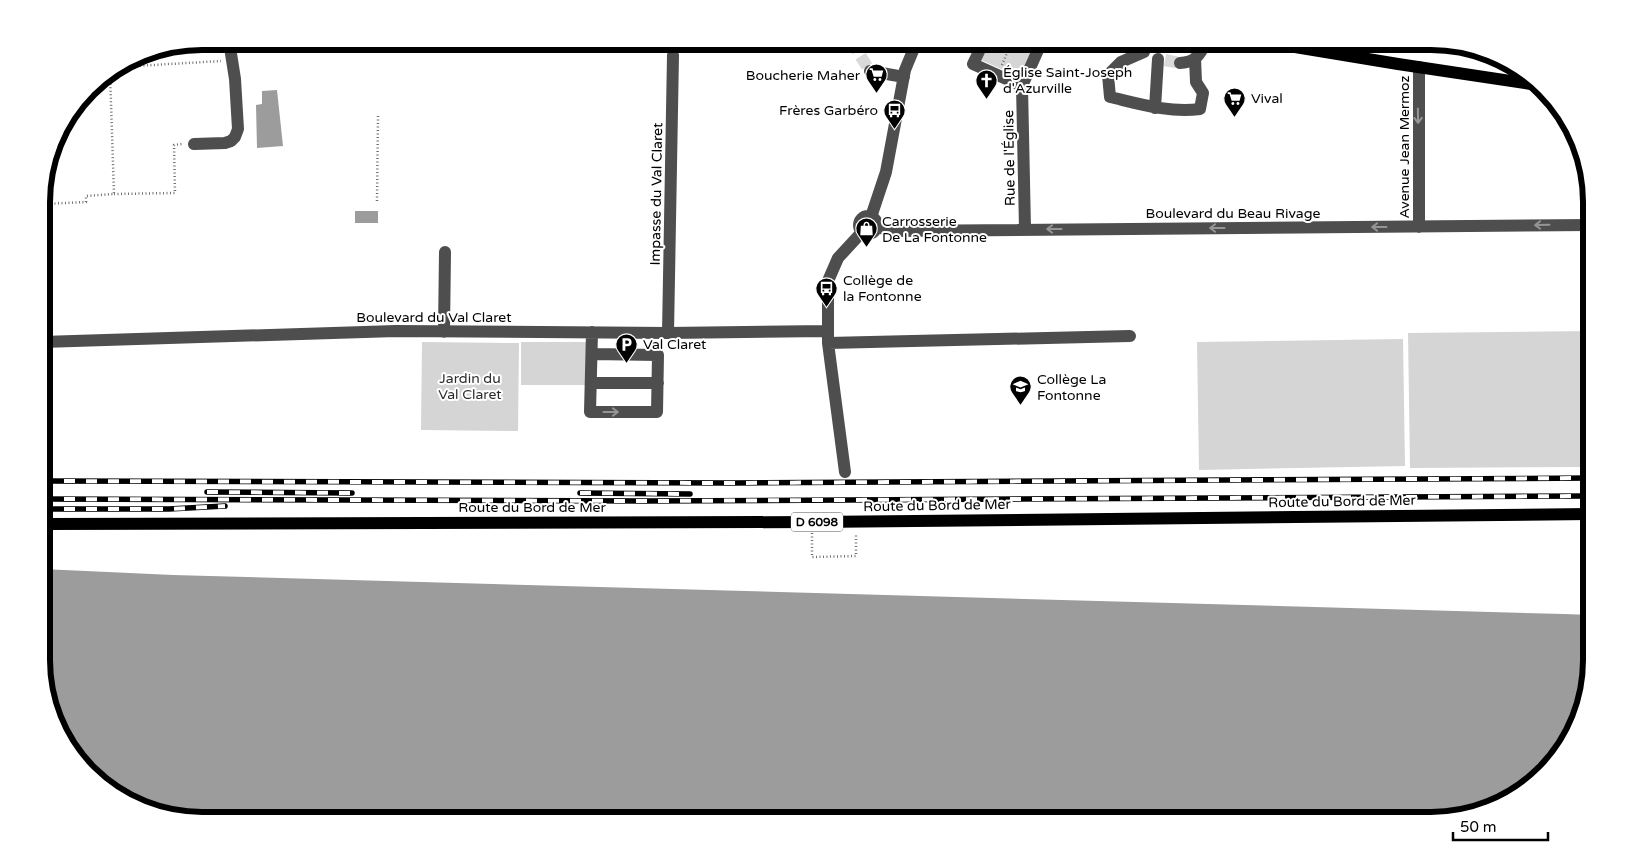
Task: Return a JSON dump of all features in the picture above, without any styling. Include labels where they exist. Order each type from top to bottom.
[{"type":"main road","points":[[1314,50],[1524,83]]},
{"type":"main road","name":"Route du Bord de Mer","points":[[50,524],[812,522],[1583,514]]},
{"type":"street","points":[[194,144],[225,143],[235,137],[238,129],[236,80],[231,50]]},
{"type":"street","points":[[845,472],[828,337],[828,281],[838,258],[862,232],[859,227],[860,221],[866,216],[874,222],[886,172],[904,77],[914,50]]},
{"type":"street","points":[[980,50],[973,64],[1022,86],[1038,50]]},
{"type":"street","points":[[1137,50],[1108,75],[1110,97],[1155,108],[1200,109],[1203,94],[1196,82],[1195,58]]},
{"type":"street","points":[[1146,50],[1154,58],[1162,60],[1155,108]]},
{"type":"street","points":[[1180,63],[1191,62],[1202,50]]},
{"type":"street","name":"Impasse du Val Claret","points":[[668,333],[673,55]]},
{"type":"street","name":"Avenue Jean Mermoz","points":[[1419,67],[1420,227]]},
{"type":"street","points":[[870,71],[904,77]]},
{"type":"street","name":"Rue de l'Église","points":[[1022,86],[1025,230]]},
{"type":"street","name":"Boulevard du Beau Rivage","points":[[874,222],[893,231],[1583,225]]},
{"type":"street","points":[[444,332],[445,252]]},
{"type":"street","name":"Boulevard du Val Claret","points":[[50,342],[396,332],[592,332],[828,337],[1130,336]]},
{"type":"street","points":[[592,332],[590,412],[657,412],[658,355],[592,354]]},
{"type":"street","points":[[591,383],[658,383]]},
{"type":"path","points":[[997,75],[1008,50]]},
{"type":"path","points":[[135,66],[233,60]]},
{"type":"path","points":[[110,82],[114,194]]},
{"type":"path","points":[[377,201],[378,115]]},
{"type":"path","points":[[50,204],[86,202],[86,196],[175,193],[174,145],[194,144]]},
{"type":"path","points":[[812,522],[812,557],[856,556],[856,521]]},
{"type":"green space","points":[[986,50],[1032,50],[1019,77],[981,60]]},
{"type":"green space","points":[[1583,331],[1583,467],[1410,468],[1408,333]]},
{"type":"green space","points":[[1403,339],[1405,466],[1199,470],[1197,342]]},
{"type":"green space","name":"Jardin du Val Claret","points":[[422,342],[519,343],[518,431],[421,430]]},
{"type":"green space","points":[[521,342],[587,342],[587,385],[521,385]]},
{"type":"shaded area","points":[[277,90],[283,146],[257,148],[256,105],[262,104],[262,91]]},
{"type":"shaded area","points":[[355,211],[378,211],[378,223],[355,223]]},
{"type":"shaded area","points":[[50,569],[173,575],[1583,615],[1582,679],[1575,709],[1567,727],[1545,760],[1531,774],[1498,796],[1480,804],[1441,812],[183,811],[163,807],[135,796],[102,774],[88,760],[66,727],[58,709],[51,679],[50,660]]},
{"type":"tunnel","points":[[857,50],[870,71]]},
{"type":"tunnel","points":[[1165,60],[1180,63]]},
{"type":"railway","points":[[50,481],[733,483],[1583,478]]},
{"type":"railway","points":[[207,492],[352,493]]},
{"type":"railway","points":[[580,493],[690,494]]},
{"type":"railway","points":[[50,499],[646,501],[1583,496]]},
{"type":"railway","points":[[50,509],[169,509],[225,506]]},
{"type":"place","name":"Boucherie Maher","points":[[876,94]]},
{"type":"place","name":"Église Saint-Joseph d'Azurville","points":[[987,99]]},
{"type":"place","name":"Vival","points":[[1235,117]]},
{"type":"place","name":"Frères Garbéro","points":[[894,129]]},
{"type":"place","name":"Carrosserie De La Fontonne","points":[[866,248]]},
{"type":"place","name":"Collège de la Fontonne","points":[[827,307]]},
{"type":"place","name":"Val Claret","points":[[627,363]]},
{"type":"place","name":"Collège La Fontonne","points":[[1021,406]]}]
